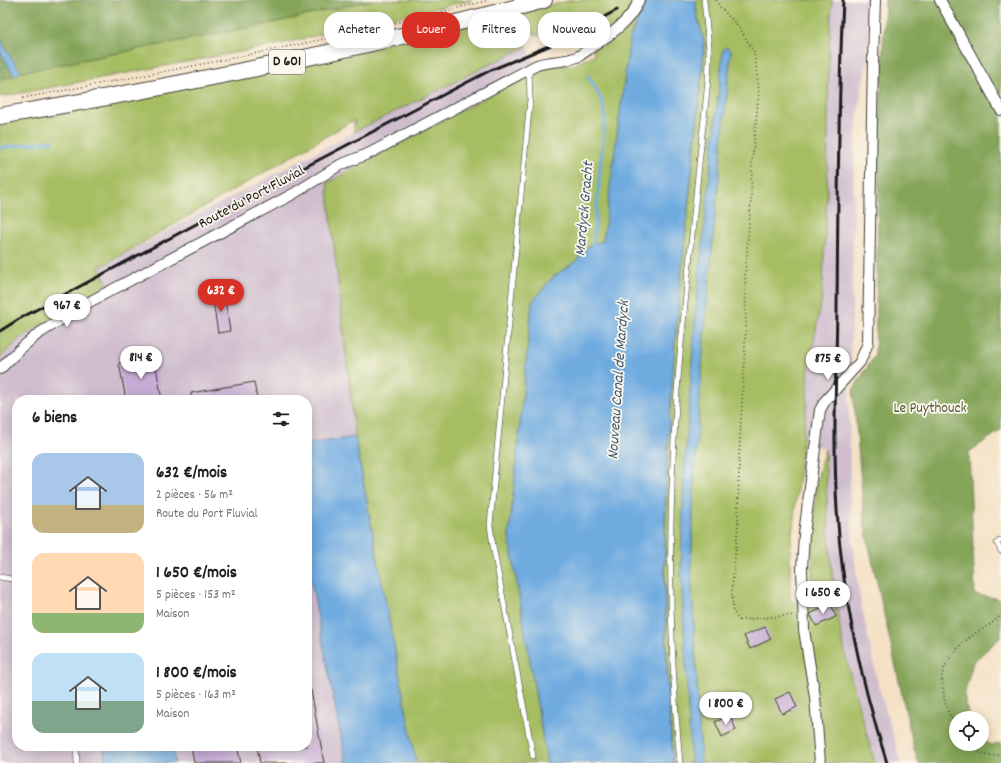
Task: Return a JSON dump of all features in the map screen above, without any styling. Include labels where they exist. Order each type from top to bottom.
[{"type":"main road","name":"D 601","points":[[0,108],[310,50],[426,24],[519,0]]},
{"type":"main road","name":"D 601","points":[[0,116],[98,99],[318,56],[544,0]]},
{"type":"street","name":"Route du Port Fluvial","points":[[0,369],[38,334],[94,299],[308,186],[340,165],[370,153],[541,63],[571,60],[579,56],[626,21],[635,10],[639,0]]},
{"type":"street","points":[[820,763],[815,697],[804,630],[803,547],[820,410],[825,401],[860,362],[867,348],[869,337],[875,0]]},
{"type":"street","points":[[940,0],[1001,110]]},
{"type":"lane","points":[[680,763],[675,706],[671,623],[671,512],[673,452],[680,353],[709,62],[704,0]]},
{"type":"lane","points":[[529,69],[530,99],[490,525],[533,756]]},
{"type":"lane","points":[[1001,540],[997,543],[1001,551]]},
{"type":"lane","points":[[0,577],[12,579]]},
{"type":"lane","points":[[76,751],[77,763]]},
{"type":"path","points":[[32,97],[310,43],[489,0]]},
{"type":"path","points":[[716,0],[720,7],[739,27],[754,52],[759,90],[752,162],[746,274],[746,326],[739,458],[738,525],[732,588],[733,611],[739,620],[803,614]]},
{"type":"path","points":[[949,713],[944,703],[942,676],[945,667],[960,645],[988,627],[1001,615]]},
{"type":"path","points":[[976,751],[988,756],[1001,755]]},
{"type":"shaded area","points":[[832,0],[870,0],[868,53],[857,120],[854,160],[852,315],[849,396],[850,500],[853,544],[859,593],[877,680],[901,763],[875,763],[847,659],[833,585],[827,518],[825,449],[803,440],[809,366],[822,298],[827,195],[829,51]]},
{"type":"shaded area","points":[[523,48],[528,48],[538,69],[328,183],[355,437],[312,443],[312,395],[12,395],[12,751],[104,751],[106,763],[0,763],[0,359],[18,340],[108,284],[98,268],[354,132]]},
{"type":"shaded area","points":[[312,587],[346,763],[175,763],[173,751],[312,751]]},
{"type":"green space","points":[[0,0],[372,0],[282,21],[21,72],[9,55],[0,38]]},
{"type":"green space","points":[[372,0],[472,0],[420,12],[402,12],[402,16],[394,18],[394,12],[324,12],[324,34],[271,46],[0,97],[0,79],[14,76],[21,72],[282,21]]},
{"type":"green space","points":[[572,0],[647,0],[630,37],[603,241],[590,245],[575,262],[553,277],[532,302],[509,536],[547,763],[416,763],[355,437],[327,183],[538,69],[545,66],[574,65],[595,54],[592,48],[610,48],[610,12],[538,12],[538,36],[530,30],[530,12],[523,12]]},
{"type":"green space","points":[[696,0],[832,0],[829,51],[827,195],[822,298],[809,366],[807,403],[790,552],[790,601],[810,609],[816,490],[825,449],[831,558],[839,622],[850,675],[875,763],[701,763],[691,571],[694,482],[705,323],[731,51],[727,47],[723,50],[696,307],[684,476],[681,569],[691,763],[673,763],[666,627],[666,491],[673,356],[704,50]]},
{"type":"green space","name":"Le Puythouck","points":[[885,0],[1001,0],[1001,430],[969,452],[975,595],[1001,600],[1001,637],[973,662],[964,696],[967,711],[949,711],[949,751],[989,751],[989,744],[992,745],[1001,743],[1001,763],[919,763],[914,749],[865,528],[853,390],[875,355],[880,115]]},
{"type":"green space","points":[[468,25],[468,48],[523,48],[354,132],[354,120],[99,268],[108,284],[18,340],[0,358],[0,124],[361,48],[394,48],[394,41],[402,39],[402,48],[460,48],[460,27]]},
{"type":"green space","points":[[0,52],[14,76],[0,79]]},
{"type":"water","name":"Nouveau Canal de Mardyck","points":[[647,0],[696,0],[696,12],[704,41],[673,364],[665,503],[665,614],[673,763],[547,763],[509,536],[532,302],[553,277],[575,262],[590,245],[603,241],[630,37]]},
{"type":"water","points":[[0,38],[9,55],[21,72],[14,76],[0,51]]},
{"type":"water","points":[[727,47],[731,51],[705,323],[694,482],[691,571],[701,763],[691,763],[681,569],[684,476],[696,307],[723,50]]},
{"type":"water","points":[[355,437],[416,763],[346,763],[312,587],[312,443]]},
{"type":"water","points":[[104,751],[173,751],[175,763],[106,763]]},
{"type":"building","points":[[224,293],[230,331],[218,333],[212,295]]},
{"type":"building","points":[[154,356],[161,395],[125,395],[119,363]]},
{"type":"building","points":[[254,382],[256,395],[191,395],[191,393]]},
{"type":"building","points":[[831,604],[836,617],[816,626],[810,614]]},
{"type":"building","points":[[765,627],[771,639],[750,649],[744,636]]},
{"type":"building","points":[[790,692],[797,707],[782,714],[775,699]]},
{"type":"building","points":[[312,696],[324,763],[260,763],[258,751],[312,751]]},
{"type":"building","points":[[730,715],[736,730],[722,737],[715,722]]},
{"type":"building","points":[[192,751],[238,751],[241,763],[194,763]]},
{"type":"waterway","name":"Mardyck Gracht","points":[[588,76],[597,90],[605,117],[593,247]]},
{"type":"waterway","points":[[0,148],[53,141]]},
{"type":"railway","points":[[843,0],[839,116],[835,410],[837,510],[843,574],[854,638],[869,701],[887,763]]},
{"type":"railway","points":[[0,331],[19,319],[200,222],[462,85],[491,70],[551,45],[617,10]]}]
